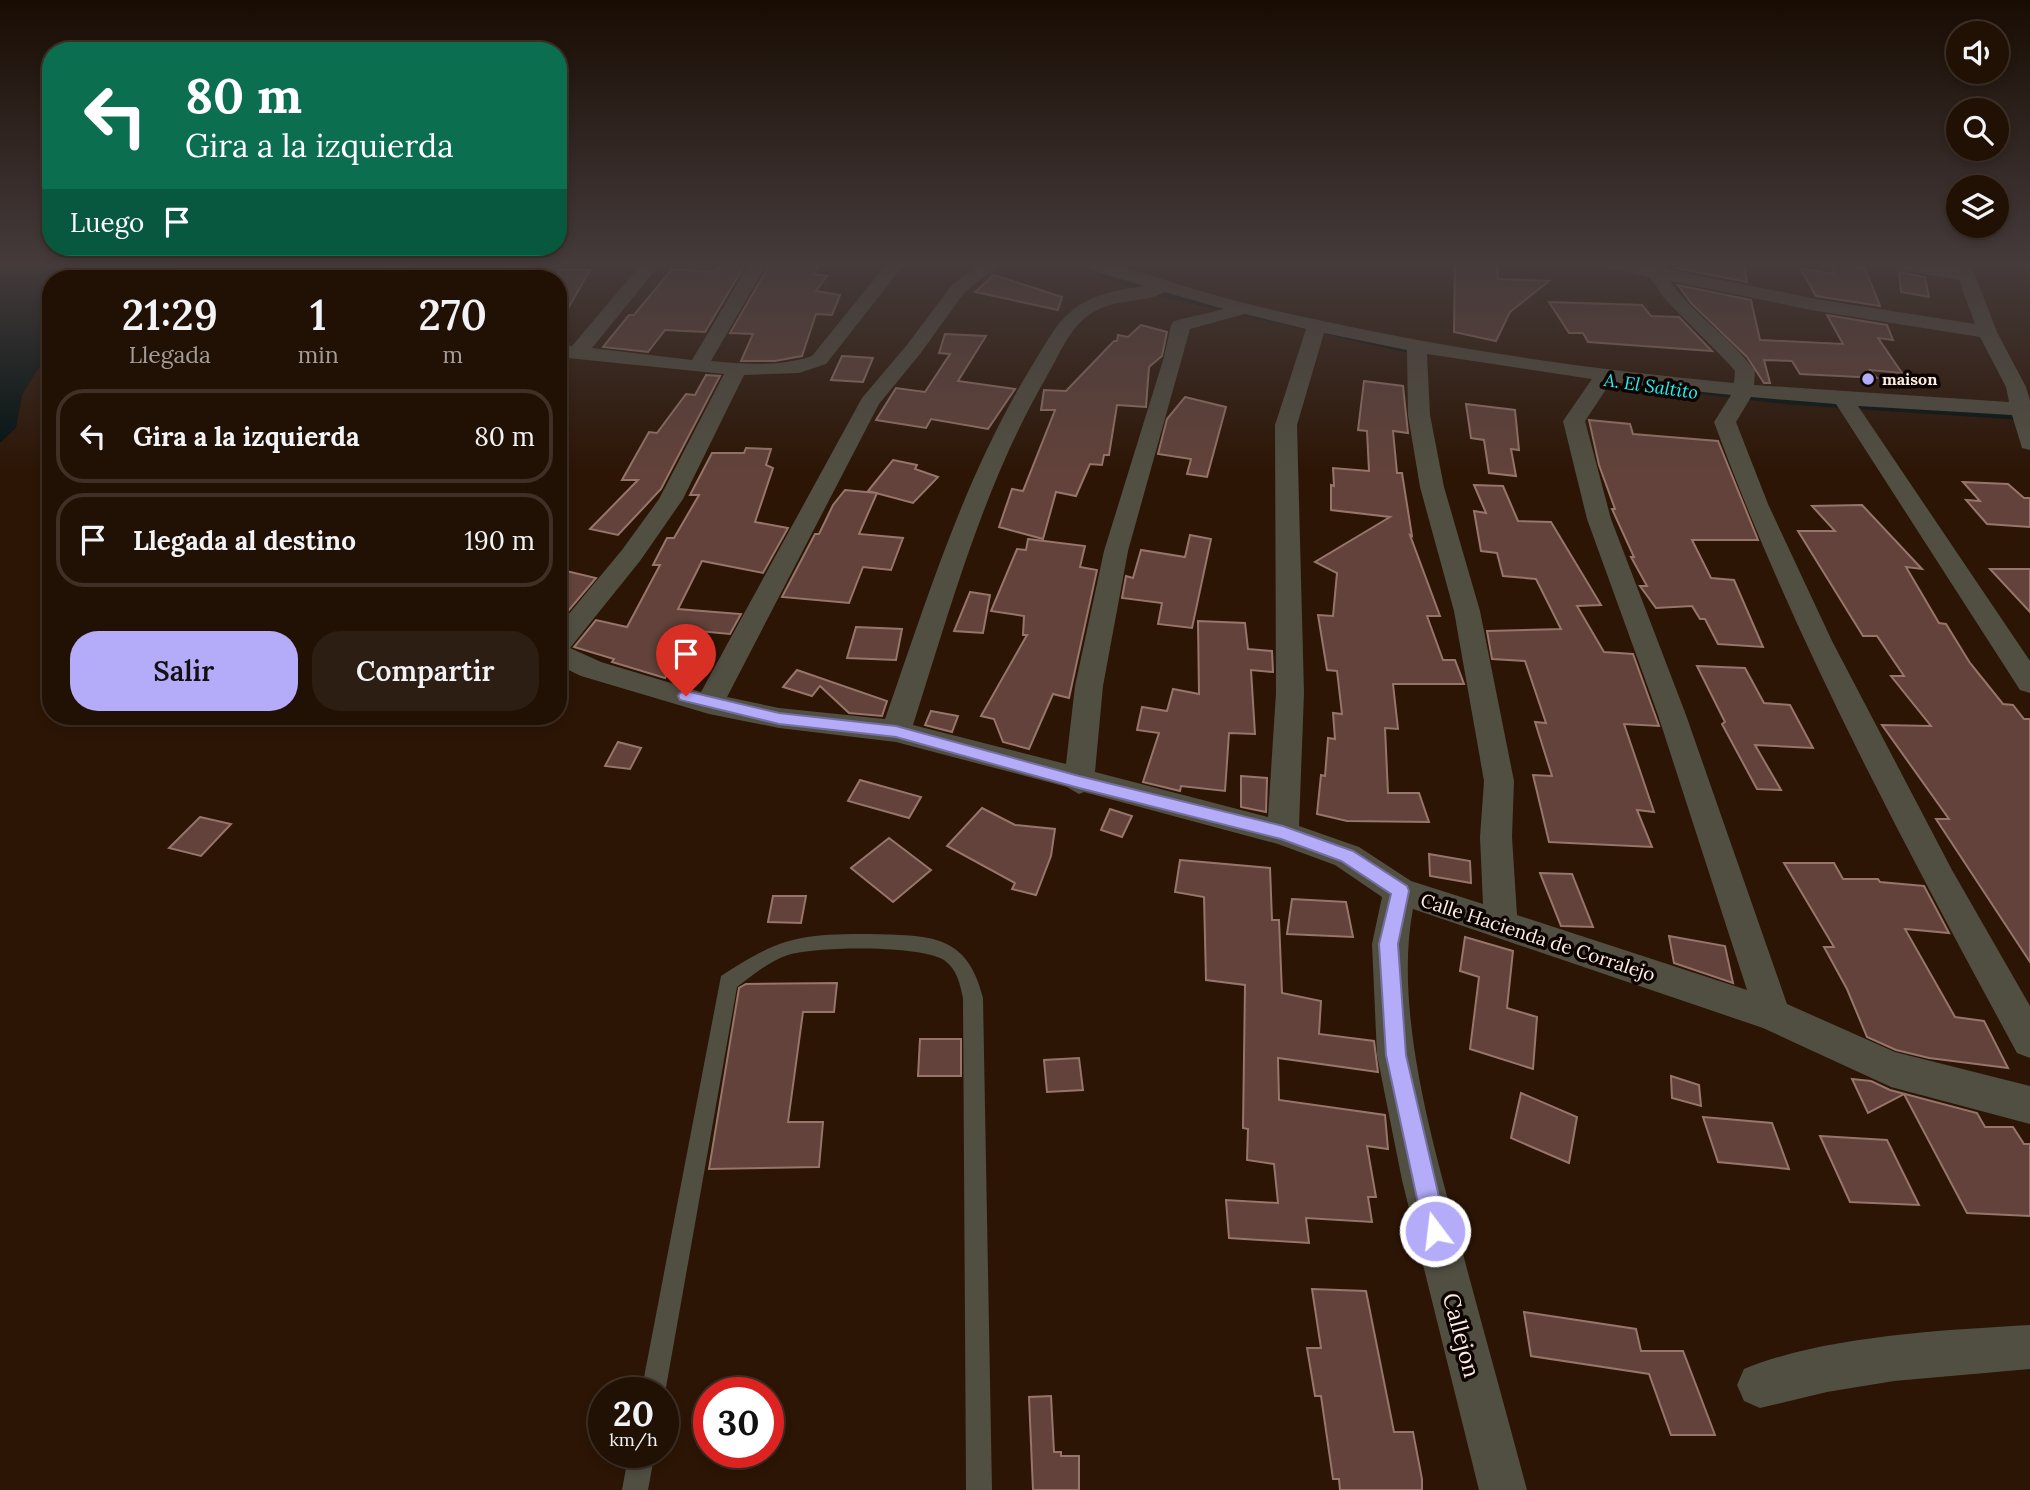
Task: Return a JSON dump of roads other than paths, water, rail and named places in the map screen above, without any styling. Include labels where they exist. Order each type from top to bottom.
[{"type":"street","points":[[568,351],[587,332]]},
{"type":"street","points":[[698,366],[718,332]]},
{"type":"street","points":[[568,351],[698,366],[791,370],[811,366],[819,360],[842,332]]},
{"type":"street","points":[[709,704],[869,402],[927,332]]},
{"type":"street","points":[[896,731],[975,497],[1021,399],[1065,332]]},
{"type":"street","points":[[1079,782],[1089,687],[1116,551],[1180,332]]},
{"type":"street","points":[[1283,833],[1290,693],[1286,425],[1315,332]]},
{"type":"street","points":[[1340,332],[1604,376],[1743,392],[2026,410]]},
{"type":"street","points":[[1709,332],[1738,359],[1745,371],[1743,392],[1725,422],[1756,504],[1818,641],[1940,880],[2030,1041]]},
{"type":"street","points":[[1987,332],[2026,410],[2030,443]]},
{"type":"street","points":[[1417,346],[1419,415],[1430,475],[1467,611],[1499,781],[1496,837],[1501,926]]},
{"type":"street","points":[[567,634],[670,500],[693,461],[713,413],[737,369]]},
{"type":"street","points":[[1604,376],[1574,421],[1599,519],[1672,715],[1773,1015]]},
{"type":"street","points":[[1843,400],[2030,683]]},
{"type":"street","name":"Calle Hacienda de Corralejo","points":[[567,658],[591,669],[709,704],[779,718],[896,731],[1079,782],[1283,833],[1347,856],[1400,891],[1773,1015],[1891,1069],[2030,1105]]},
{"type":"street","name":"Callejon","points":[[1400,891],[1389,944],[1396,1055],[1422,1180],[1503,1490]]},
{"type":"street","points":[[1759,1385],[1840,1365],[1929,1354],[2030,1348]]},
{"type":"lane","points":[[656,1377],[728,982],[788,947],[823,942],[878,942],[932,947],[949,953],[958,962],[966,974],[973,998],[979,1490]]},
{"type":"lane","points":[[635,1490],[639,1468]]},
{"type":"waterway","name":"A. El Saltito","points":[[1325,332],[1415,352]]},
{"type":"waterway","name":"A. El Saltito","points":[[1643,385],[1788,402],[2030,418]]},
{"type":"place","name":"maison","points":[[1868,379]]}]
